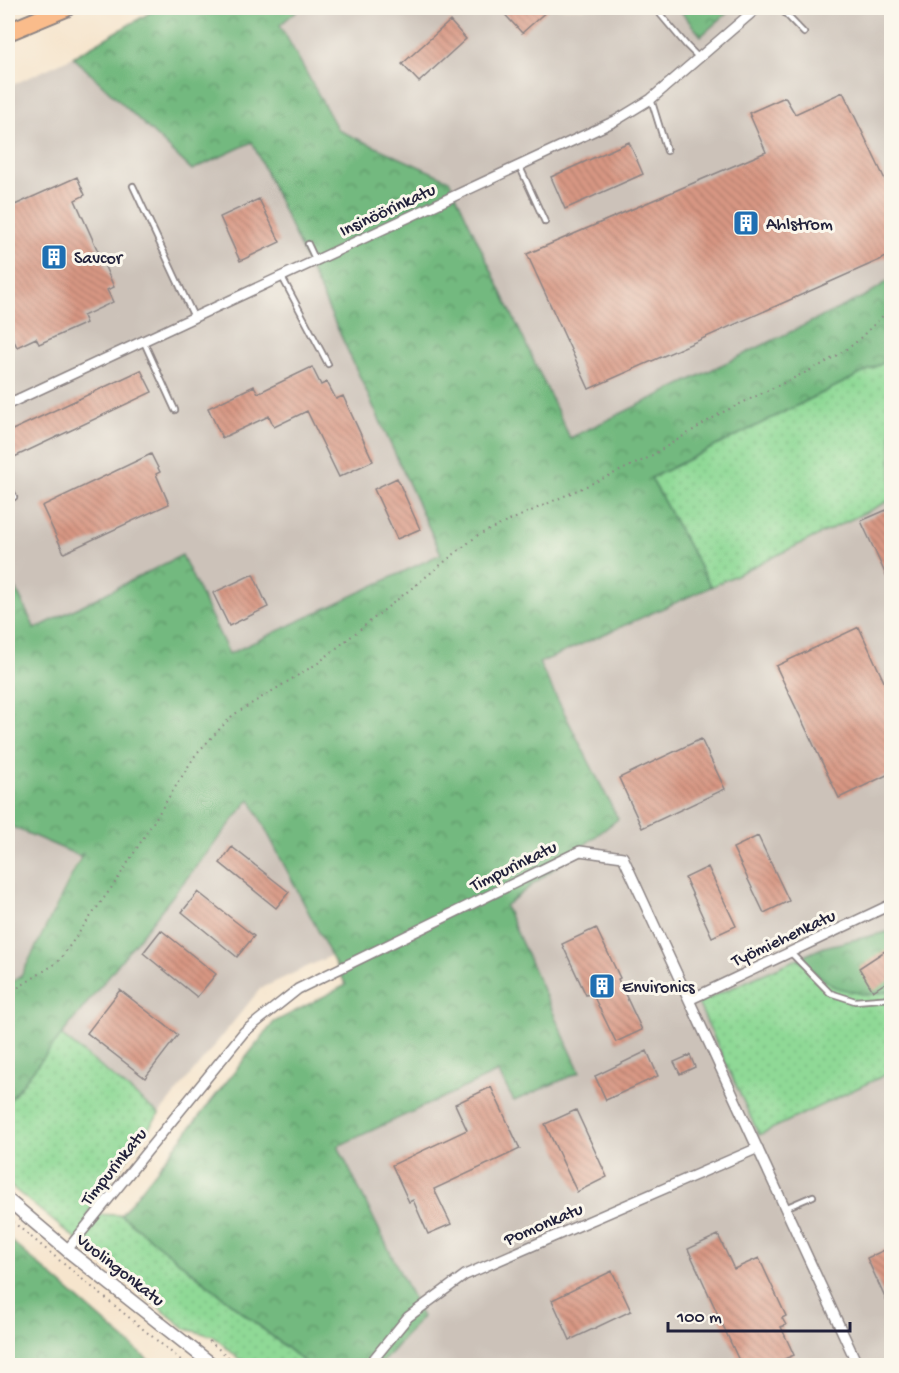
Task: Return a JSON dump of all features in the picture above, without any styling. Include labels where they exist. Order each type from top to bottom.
[{"type":"highway","points":[[8,32],[66,8]]},
{"type":"street","name":"Insinöörinkatu","points":[[8,404],[615,121],[651,99],[757,8]]},
{"type":"street","name":"Timpurinkatu","points":[[67,1250],[244,1032],[298,989],[580,851],[623,857],[858,1365]]},
{"type":"street","name":"Työmiehenkatu","points":[[689,1000],[891,904]]},
{"type":"street","name":"Pomonkatu","points":[[368,1365],[408,1317],[465,1275],[758,1148]]},
{"type":"street","name":"Vuolingonkatu","points":[[8,1200],[67,1250],[214,1365]]},
{"type":"lane","points":[[655,8],[699,58]]},
{"type":"lane","points":[[780,8],[804,33]]},
{"type":"lane","points":[[651,99],[667,151]]},
{"type":"lane","points":[[519,165],[545,222]]},
{"type":"lane","points":[[133,186],[194,317]]},
{"type":"lane","points":[[308,244],[316,261]]},
{"type":"lane","points":[[282,277],[328,364]]},
{"type":"lane","points":[[143,340],[175,410]]},
{"type":"lane","points":[[8,484],[14,497]]},
{"type":"lane","points":[[790,952],[830,993],[855,1001],[891,999]]},
{"type":"lane","points":[[785,1208],[813,1196]]},
{"type":"path","points":[[8,994],[58,962],[117,880],[196,754],[233,715],[318,663],[478,535],[646,459],[722,413],[824,364],[854,344],[891,307]]},
{"type":"path","points":[[8,1218],[188,1365]]},
{"type":"path","points":[[209,1341],[239,1365]]},
{"type":"shaded area","points":[[300,8],[678,8],[701,36],[733,8],[891,8],[891,279],[867,295],[570,439],[449,181],[338,131],[280,25]]},
{"type":"shaded area","points":[[73,57],[192,170],[252,142],[441,555],[229,654],[182,555],[35,629],[16,589],[8,593],[8,87]]},
{"type":"shaded area","points":[[891,500],[891,931],[824,947],[759,1135],[891,1072],[891,1365],[380,1365],[422,1316],[337,1146],[498,1072],[580,1072],[505,906],[618,819],[539,663],[711,587]]},
{"type":"shaded area","points":[[250,799],[330,956],[260,989],[159,1114],[61,1035]]},
{"type":"shaded area","points":[[8,825],[80,856],[20,976],[8,985]]},
{"type":"green space","points":[[158,8],[300,8],[280,25],[338,130],[449,180],[570,438],[867,295],[891,279],[891,359],[651,478],[711,587],[539,663],[618,819],[505,906],[580,1072],[514,1101],[498,1072],[338,1146],[422,1317],[380,1365],[308,1365],[121,1215],[274,1022],[346,985],[250,799],[8,1102],[8,985],[21,976],[83,853],[80,856],[8,825],[8,593],[16,589],[35,629],[182,555],[229,654],[441,554],[252,142],[192,170],[73,57]]},
{"type":"green space","points":[[678,8],[733,8],[701,36]]},
{"type":"green space","points":[[891,359],[891,500],[711,587],[651,478]]},
{"type":"green space","points":[[891,931],[891,991],[866,995],[835,987],[797,959],[824,947]]},
{"type":"green space","points":[[797,959],[866,995],[891,991],[891,1072],[759,1135],[698,1003]]},
{"type":"green space","points":[[61,1035],[159,1114],[87,1214],[121,1215],[305,1363],[304,1365],[246,1365],[213,1336],[186,1329],[8,1184],[8,1102]]},
{"type":"green space","points":[[8,1238],[154,1365],[8,1365]]},
{"type":"building","points":[[499,8],[550,8],[522,33]]},
{"type":"building","points":[[450,21],[466,39],[419,82],[402,64]]},
{"type":"building","name":"Ahlstrom","points":[[843,92],[891,192],[891,255],[589,389],[527,254],[766,152],[749,113],[785,97],[795,114]]},
{"type":"building","points":[[629,142],[643,174],[565,209],[551,177]]},
{"type":"building","name":"Savcor","points":[[77,177],[85,195],[75,200],[114,287],[107,290],[113,302],[83,316],[86,323],[39,344],[36,338],[17,347],[12,337],[8,339],[8,208]]},
{"type":"building","points":[[259,199],[280,242],[240,261],[220,217]]},
{"type":"building","points":[[312,367],[321,385],[327,382],[336,399],[343,396],[373,461],[339,477],[307,411],[274,427],[269,416],[222,438],[208,408],[254,386],[258,393]]},
{"type":"building","points":[[141,370],[152,392],[8,460],[8,432]]},
{"type":"building","points":[[151,454],[160,472],[156,474],[169,504],[64,553],[42,506]]},
{"type":"building","points":[[397,478],[420,529],[397,539],[374,489]]},
{"type":"building","points":[[891,508],[891,586],[861,521]]},
{"type":"building","points":[[253,574],[268,607],[229,626],[213,593]]},
{"type":"building","points":[[859,627],[891,697],[891,773],[839,798],[776,666]]},
{"type":"building","points":[[701,739],[725,789],[642,828],[619,778]]},
{"type":"building","points":[[758,836],[789,901],[764,913],[733,848]]},
{"type":"building","points":[[232,847],[289,892],[276,908],[220,863]]},
{"type":"building","points":[[708,867],[736,926],[712,937],[685,878]]},
{"type":"building","points":[[198,892],[254,936],[237,957],[182,912]]},
{"type":"building","name":"Environics","points":[[596,928],[642,1030],[616,1042],[592,993],[586,995],[562,944]]},
{"type":"building","points":[[161,930],[216,974],[197,997],[143,953]]},
{"type":"building","points":[[891,947],[891,979],[873,991],[859,968]]},
{"type":"building","points":[[120,990],[178,1035],[145,1078],[87,1033]]},
{"type":"building","points":[[647,1051],[658,1076],[606,1100],[595,1076]]},
{"type":"building","points":[[690,1055],[695,1067],[680,1074],[674,1062]]},
{"type":"building","points":[[491,1087],[520,1149],[434,1189],[451,1224],[428,1234],[413,1200],[409,1202],[392,1165],[467,1130],[455,1104]]},
{"type":"building","points":[[576,1110],[607,1177],[577,1192],[545,1124]]},
{"type":"building","points":[[718,1235],[734,1269],[759,1258],[786,1316],[782,1318],[786,1325],[781,1327],[794,1355],[777,1362],[779,1365],[741,1365],[688,1249]]},
{"type":"building","points":[[891,1247],[891,1311],[867,1258]]},
{"type":"building","points":[[612,1271],[631,1311],[570,1340],[552,1300]]},
{"type":"place","name":"Ahlstrom","points":[[746,223]]},
{"type":"place","name":"Savcor","points":[[54,257]]},
{"type":"place","name":"Environics","points":[[602,986]]}]
